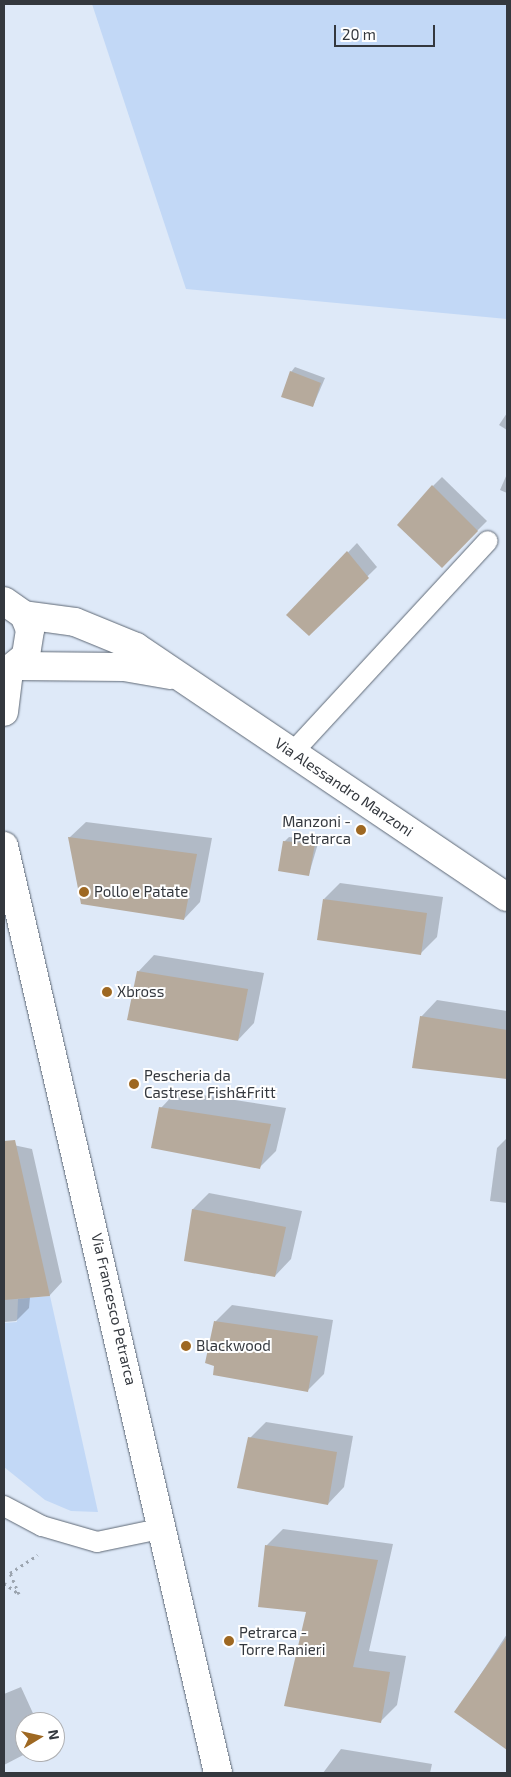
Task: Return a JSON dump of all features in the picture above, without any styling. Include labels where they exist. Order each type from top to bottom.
[{"type":"street","name":"Via Alessandro Manzoni","points":[[14,608],[94,628],[136,647],[505,898]]},
{"type":"street","points":[[4,712],[10,670],[30,644],[14,608]]},
{"type":"street","name":"Via Alessandro Manzoni","points":[[10,670],[150,669],[186,680]]},
{"type":"street","name":"Via Francesco Petrarca","points":[[4,846],[164,1528],[218,1773]]},
{"type":"lane","points":[[292,752],[488,541]]},
{"type":"lane","points":[[4,1506],[42,1526],[97,1542],[164,1528]]},
{"type":"path","points":[[4,1583],[19,1594],[10,1573],[17,1568]]},
{"type":"shaded area","points":[[92,4],[507,4],[507,319],[186,289]]},
{"type":"shaded area","points":[[50,1296],[98,1512],[71,1511],[45,1500],[4,1467],[4,1323],[17,1322],[18,1299]]},
{"type":"building","points":[[290,371],[321,383],[313,407],[281,397]]},
{"type":"building","points":[[432,485],[478,531],[442,568],[397,525]]},
{"type":"building","points":[[347,551],[369,578],[309,636],[286,615]]},
{"type":"building","points":[[68,837],[197,854],[184,920],[81,904]]},
{"type":"building","points":[[283,841],[315,844],[309,876],[278,871]]},
{"type":"building","points":[[323,899],[427,913],[421,955],[317,940]]},
{"type":"building","points":[[137,971],[248,989],[238,1041],[127,1020]]},
{"type":"building","points":[[420,1016],[507,1030],[507,1079],[412,1068]]},
{"type":"building","points":[[159,1107],[271,1124],[260,1169],[151,1148]]},
{"type":"building","points":[[15,1140],[50,1296],[4,1300],[4,1141]]},
{"type":"building","points":[[192,1209],[286,1227],[275,1277],[184,1261]]},
{"type":"building","points":[[214,1321],[318,1336],[308,1392],[213,1375],[214,1366],[205,1363]]},
{"type":"building","points":[[248,1437],[337,1452],[328,1505],[237,1488]]},
{"type":"building","points":[[265,1545],[378,1560],[353,1667],[390,1672],[381,1723],[284,1706],[306,1612],[258,1607]]},
{"type":"building","points":[[507,1637],[507,1750],[454,1712]]},
{"type":"place","name":"Manzoni - Petrarca","points":[[361,830]]},
{"type":"place","name":"Pollo e Patate","points":[[84,892]]},
{"type":"place","name":"Xbross","points":[[107,992]]},
{"type":"place","name":"Pescheria da Castrese Fish&Fritt","points":[[134,1084]]},
{"type":"place","name":"Blackwood","points":[[186,1346]]},
{"type":"place","name":"Petrarca - Torre Ranieri","points":[[229,1641]]}]
